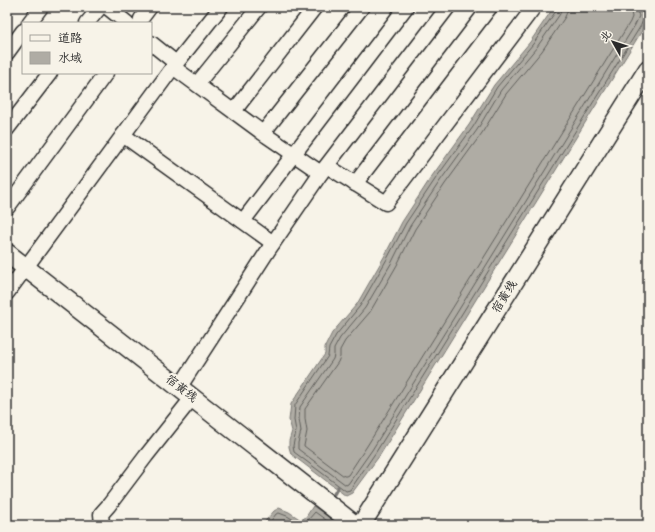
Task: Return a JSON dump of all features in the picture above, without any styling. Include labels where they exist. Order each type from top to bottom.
[{"type":"main road","name":"宿黄线","points":[[362,525],[648,69]]},
{"type":"main road","name":"宿黄线","points":[[7,253],[355,525]]},
{"type":"street","points":[[30,22],[41,7]]},
{"type":"street","points":[[89,22],[100,7]]},
{"type":"street","points":[[107,7],[126,22]]},
{"type":"street","points":[[140,22],[150,7]]},
{"type":"street","points":[[7,293],[175,65],[221,7]]},
{"type":"street","points":[[197,84],[259,7]]},
{"type":"street","points":[[234,111],[315,7]]},
{"type":"street","points":[[264,133],[362,7]]},
{"type":"street","points":[[243,221],[406,7]]},
{"type":"street","points":[[104,525],[102,524],[101,514],[146,456],[186,393],[273,242],[324,169],[448,7]]},
{"type":"street","points":[[355,184],[490,7]]},
{"type":"street","points":[[152,44],[197,84],[294,154],[355,184],[386,203],[534,7]]},
{"type":"street","points":[[7,53],[22,32]]},
{"type":"street","points":[[7,129],[49,74]]},
{"type":"street","points":[[7,208],[105,74]]},
{"type":"street","points":[[123,135],[273,242]]},
{"type":"water","points":[[554,7],[643,7],[648,11],[648,19],[380,455],[352,493],[346,496],[291,454],[289,441],[292,431],[289,420],[291,404],[325,354],[325,347],[332,333],[357,304],[402,222],[432,176],[469,125],[494,85],[530,42]]},
{"type":"water","points":[[313,506],[336,522],[334,525],[262,525],[274,511],[279,508],[289,512],[301,520],[306,517]]},
{"type":"waterway","points":[[334,494],[338,487]]}]
